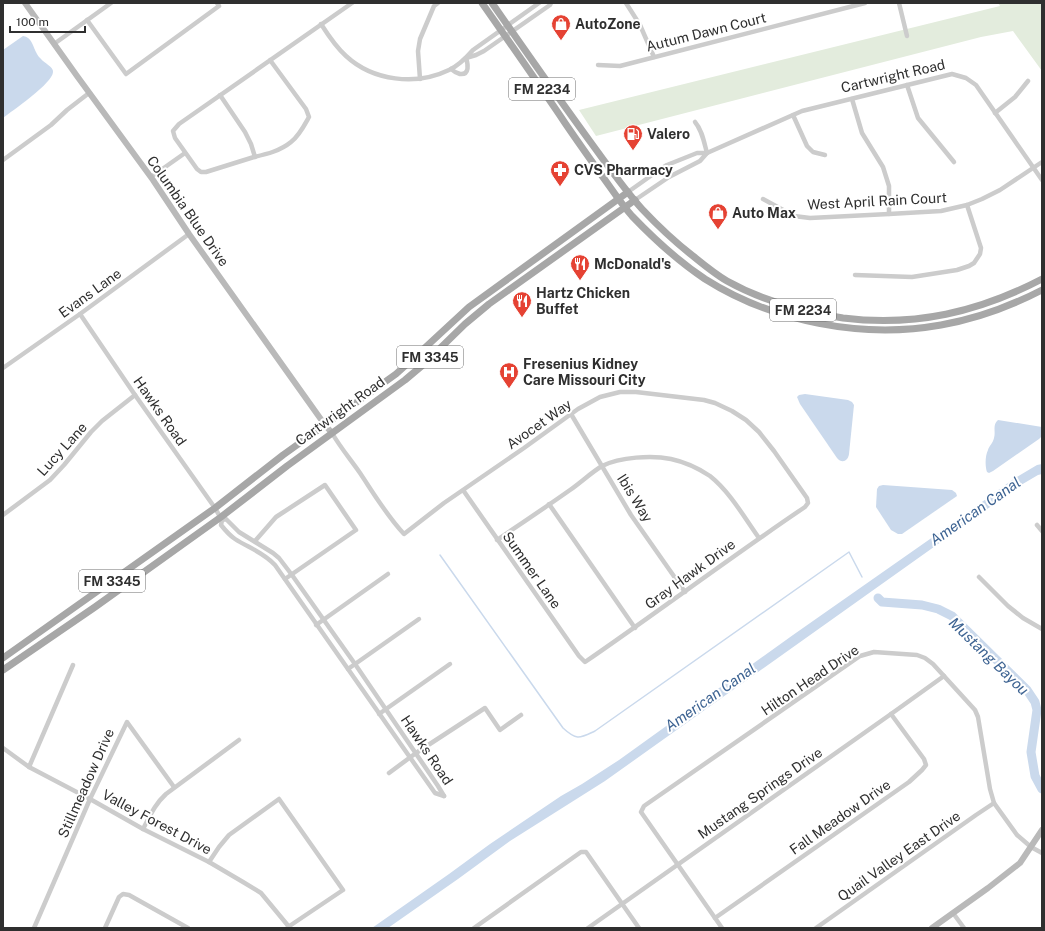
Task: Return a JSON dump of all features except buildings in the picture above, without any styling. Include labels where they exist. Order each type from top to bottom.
[{"type":"main road","name":"FM 2234","points":[[482,3],[578,143],[634,218],[676,258],[705,279],[730,292],[753,303],[798,319],[843,327],[886,330],[921,328],[954,322],[987,313],[1026,298],[1042,290]]},
{"type":"main road","name":"FM 2234","points":[[492,3],[579,127],[628,192],[653,220],[682,247],[708,268],[727,280],[767,299],[821,315],[871,320],[894,320],[927,318],[954,313],[1004,297],[1042,279]]},
{"type":"main road","name":"Cartwright Road","points":[[3,658],[215,508],[283,455],[396,374],[455,319],[483,296],[628,192]]},
{"type":"main road","name":"Cartwright Road","points":[[3,670],[222,519],[287,466],[405,380],[424,364],[454,334],[489,304],[635,200]]},
{"type":"main road","points":[[535,259],[541,267]]},
{"type":"main road","points":[[483,296],[489,304]]},
{"type":"main road","points":[[416,356],[424,364]]},
{"type":"main road","points":[[88,598],[95,607]]},
{"type":"street","name":"Columbia Blue Drive","points":[[25,3],[151,177],[189,234],[332,433]]},
{"type":"street","points":[[54,44],[111,3]]},
{"type":"street","points":[[270,60],[306,109],[308,117],[297,136],[291,142],[268,154],[206,172],[201,172],[197,169],[175,138],[173,131],[178,124],[321,24],[352,3]]},
{"type":"street","points":[[420,78],[418,52],[420,39],[434,6],[438,3]]},
{"type":"street","points":[[321,24],[334,43],[346,56],[370,72],[399,79],[420,78],[434,76],[450,69],[466,58],[473,50],[510,28],[539,3]]},
{"type":"street","points":[[466,58],[476,55],[484,50],[510,28],[551,3]]},
{"type":"street","points":[[626,3],[640,25],[654,57]]},
{"type":"street","name":"Autum Dawn Court","points":[[598,65],[620,66],[865,3]]},
{"type":"street","points":[[899,3],[907,36]]},
{"type":"street","points":[[87,20],[126,74],[218,4]]},
{"type":"street","points":[[450,69],[459,74],[462,74],[468,70],[466,58]]},
{"type":"street","name":"Cartwright Road","points":[[628,192],[667,165],[698,153],[707,153],[793,115],[952,74],[966,78],[976,85],[1042,180]]},
{"type":"street","points":[[995,113],[1015,97],[1028,81]]},
{"type":"street","points":[[907,85],[918,118],[954,162]]},
{"type":"street","points":[[3,160],[51,125],[89,93]]},
{"type":"street","points":[[220,95],[245,132],[255,157]]},
{"type":"street","points":[[852,99],[862,133],[883,167],[889,186],[889,214]]},
{"type":"street","points":[[793,115],[807,146],[813,152],[825,154]]},
{"type":"street","points":[[695,122],[701,131],[707,153]]},
{"type":"street","points":[[151,177],[185,153]]},
{"type":"street","name":"Cartwright Road","points":[[635,200],[669,177],[700,161],[707,153]]},
{"type":"street","name":"West April Rain Court","points":[[763,199],[794,216],[810,218],[941,211],[967,205],[982,199],[1000,190],[1042,162]]},
{"type":"street","points":[[855,275],[912,277],[957,270],[974,263],[980,254],[981,248],[967,205]]},
{"type":"street","name":"Evans Lane","points":[[3,368],[189,234]]},
{"type":"street","name":"Hawks Road","points":[[80,314],[215,508],[222,519],[221,525],[230,536],[263,555],[275,565],[435,793],[444,796],[355,664],[279,558],[239,532],[226,519],[222,519]]},
{"type":"street","name":"Avocet Way","points":[[332,433],[394,524],[404,534],[444,503],[578,409],[600,397],[620,392],[704,400],[715,403],[732,411],[746,420],[759,432],[807,498],[808,503]]},
{"type":"street","name":"Lucy Lane","points":[[3,515],[50,480],[91,432],[102,421],[135,395]]},
{"type":"street","name":"Ibis Way","points":[[571,414],[631,515],[685,592]]},
{"type":"street","points":[[497,540],[602,466],[625,459],[639,458],[676,460],[696,468],[710,476],[721,486],[759,538]]},
{"type":"street","points":[[255,541],[276,517],[325,485],[356,530],[285,579]]},
{"type":"street","name":"Summer Lane","points":[[463,490],[579,656],[585,662]]},
{"type":"street","name":"Gray Hawk Drive","points":[[585,662],[805,507],[808,503]]},
{"type":"street","points":[[549,504],[635,628]]},
{"type":"street","points":[[1037,525],[1042,531]]},
{"type":"street","points":[[316,624],[388,574]]},
{"type":"street","points":[[979,577],[1008,606],[1023,618],[1042,629]]},
{"type":"street","points":[[348,669],[418,619]]},
{"type":"street","name":"Hilton Head Drive","points":[[677,865],[641,812],[644,806],[860,656],[874,652],[917,655],[925,658],[933,664],[975,710],[978,717],[994,803],[1017,835],[1031,847],[1042,853]]},
{"type":"street","points":[[379,714],[450,664]]},
{"type":"street","points":[[29,768],[73,665]]},
{"type":"street","name":"Mustang Springs Drive","points":[[588,928],[944,676]]},
{"type":"street","points":[[389,773],[416,753],[485,708],[500,730],[521,715]]},
{"type":"street","name":"Fall Meadow Drive","points":[[715,918],[909,782],[922,770],[926,765],[924,760],[891,714]]},
{"type":"street","name":"Stillmeadow Drive","points":[[34,928],[90,800],[127,722],[174,787]]},
{"type":"street","points":[[143,829],[158,801],[174,787],[239,740]]},
{"type":"street","name":"Valley Forest Drive","points":[[3,748],[29,768],[143,829],[210,862],[261,893],[288,927]]},
{"type":"street","points":[[210,862],[219,847],[229,835],[279,799],[343,890],[288,927]]},
{"type":"street","name":"Quail Valley East Drive","points":[[816,928],[994,803]]},
{"type":"street","points":[[932,928],[1020,863],[1042,830]]},
{"type":"street","points":[[474,928],[581,852],[586,852],[639,928]]},
{"type":"street","points":[[677,865],[722,928]]},
{"type":"street","points":[[106,926],[119,897],[123,894],[129,895],[188,928]]},
{"type":"street","points":[[953,913],[964,928]]},
{"type":"green space","points":[[998,3],[1042,3],[1042,71],[1013,31],[981,37],[596,136],[579,110],[1000,6]]},
{"type":"water","points":[[23,36],[30,40],[42,61],[52,68],[53,72],[51,77],[40,90],[3,118],[3,50]]},
{"type":"water","points":[[805,394],[848,400],[854,405],[849,454],[846,460],[841,461],[837,458],[800,404],[797,397]]},
{"type":"water","points":[[998,420],[1042,427],[1042,436],[989,473],[987,472],[986,467],[986,455],[993,440],[995,424]]},
{"type":"water","name":"American Canal","points":[[1042,464],[1042,474],[1021,485],[605,781],[510,841],[388,928],[372,928],[490,844],[561,796],[619,760],[1012,480],[1037,465]]},
{"type":"water","points":[[883,485],[952,490],[957,496],[902,534],[898,534],[891,530],[876,507],[877,489],[879,486]]},
{"type":"waterway","points":[[440,555],[563,728],[575,737],[582,737],[595,731],[849,552],[862,577]]},
{"type":"waterway","name":"Mustang Bayou","points":[[878,598],[882,602],[922,605],[938,609],[952,616],[1027,690],[1035,702],[1037,710],[1031,752],[1035,776],[1042,789]]},
{"type":"place","name":"AutoZone","points":[[561,41]]},
{"type":"place","name":"Valero","points":[[633,151]]},
{"type":"place","name":"CVS Pharmacy","points":[[560,187]]},
{"type":"place","name":"Auto Max","points":[[718,230]]},
{"type":"place","name":"McDonald's","points":[[580,281]]},
{"type":"place","name":"Hartz Chicken Buffet","points":[[522,318]]},
{"type":"place","name":"Fresenius Kidney Care Missouri City","points":[[509,389]]}]
